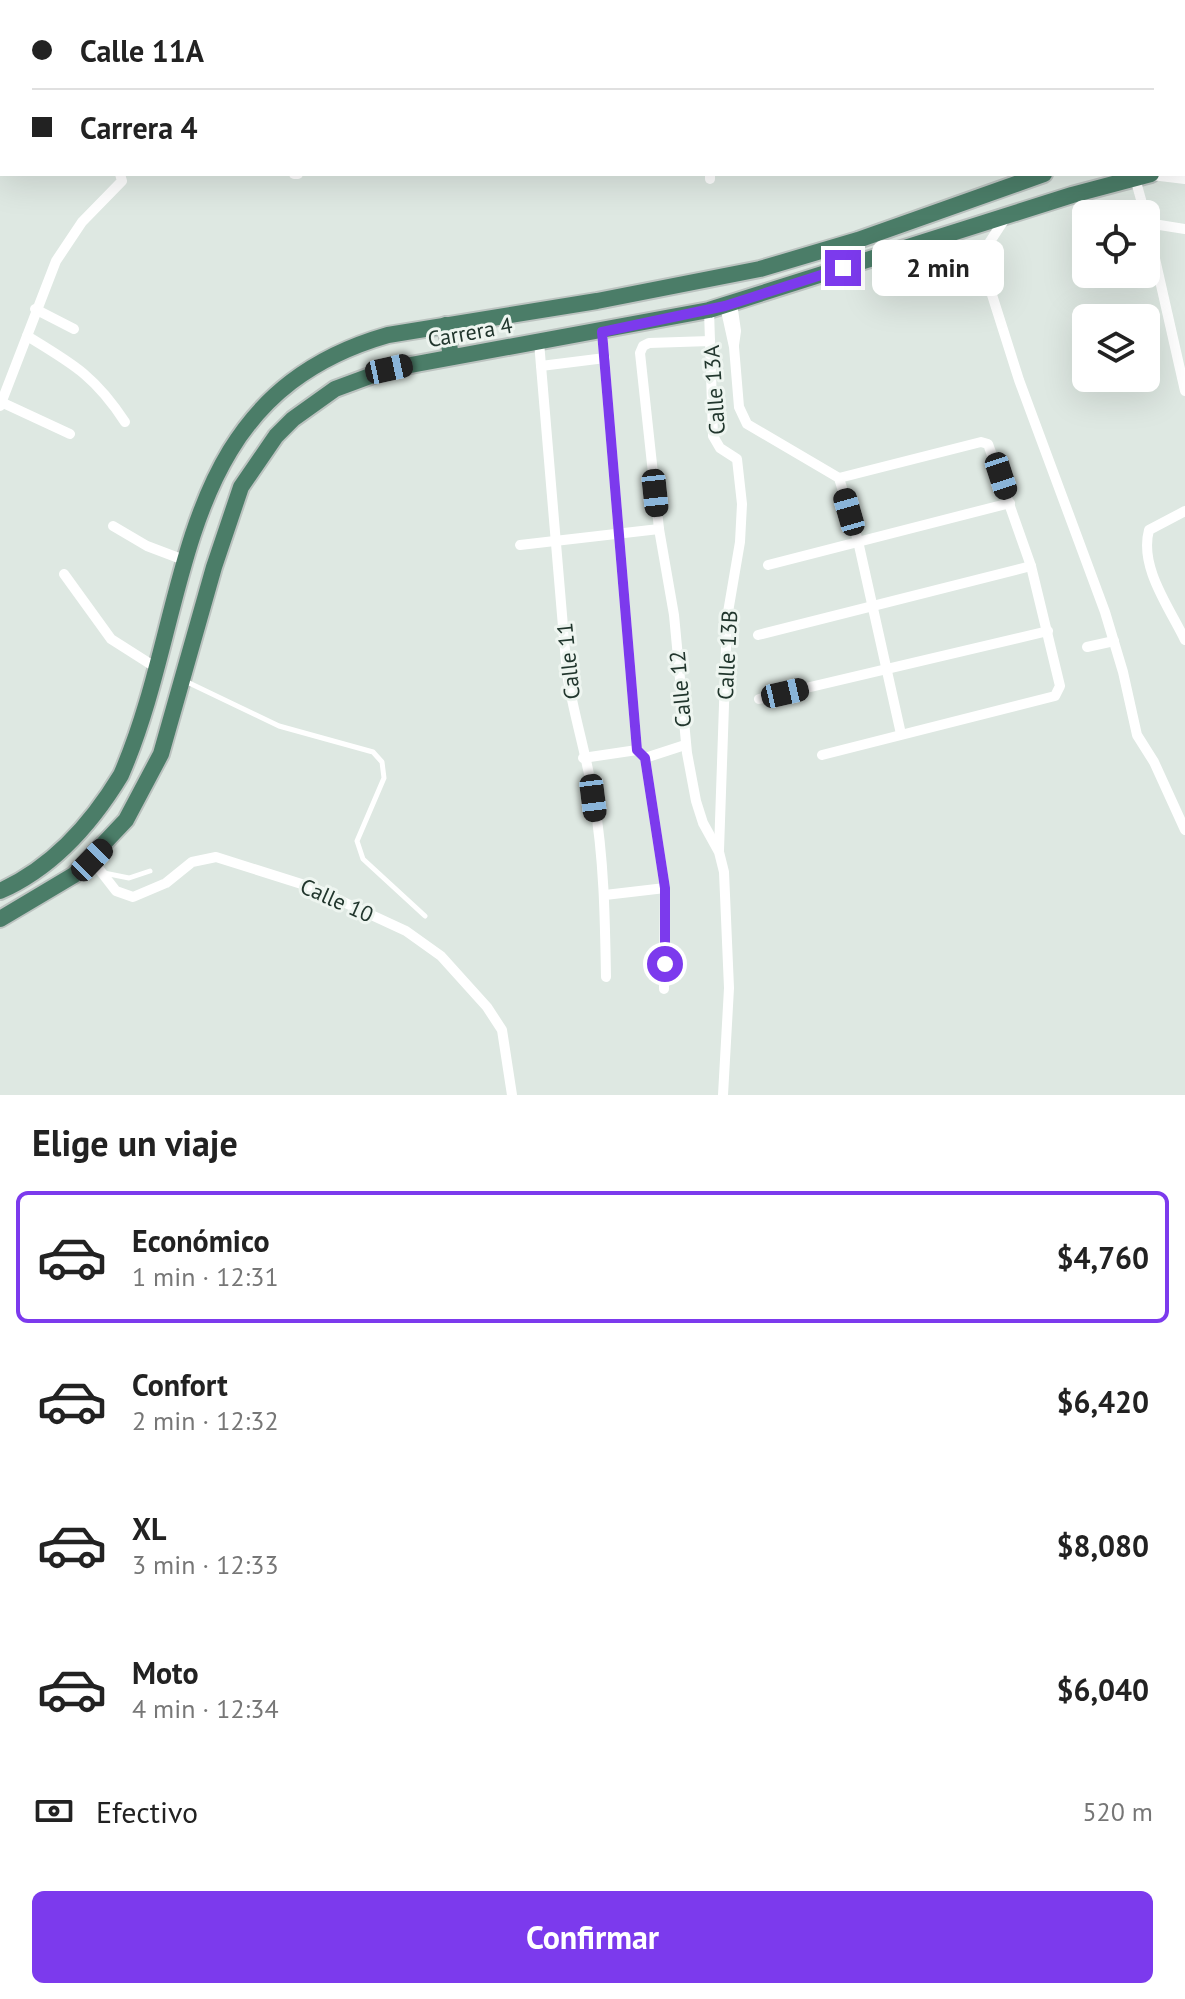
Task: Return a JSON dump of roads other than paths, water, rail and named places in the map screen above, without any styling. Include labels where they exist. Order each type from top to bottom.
[{"type":"highway","name":"Carrera 4","points":[[0,891],[48,861],[108,797],[128,758],[197,516],[220,467],[250,423],[286,384],[319,361],[354,344],[760,269],[846,244],[1038,176]]},
{"type":"highway","name":"Carrera 4","points":[[0,919],[98,866],[126,820],[152,777],[230,514],[241,487],[276,436],[313,403],[354,380],[381,370],[602,332],[722,306],[1143,176]]},
{"type":"highway","points":[[446,325],[451,357]]},
{"type":"street","points":[[1144,0],[1158,0]]},
{"type":"street","points":[[1146,176],[1146,200]]},
{"type":"street","points":[[1159,176],[1185,178]]},
{"type":"street","points":[[70,434],[1,404],[4,381],[70,237],[121,178]]},
{"type":"street","points":[[980,257],[1006,217]]},
{"type":"street","points":[[1160,223],[1185,229]]},
{"type":"street","points":[[899,251],[980,257]]},
{"type":"street","points":[[980,257],[1019,380],[1114,641],[1137,735],[1154,762],[1185,830]]},
{"type":"street","points":[[1160,287],[1185,391]]},
{"type":"street","points":[[722,306],[734,347],[739,407],[747,424],[839,478],[858,541],[901,734]]},
{"type":"street","name":"Calle 13A","points":[[722,306],[710,341],[713,436],[720,448],[737,459]]},
{"type":"street","points":[[35,309],[74,329]]},
{"type":"street","points":[[602,332],[641,754],[665,888],[664,989]]},
{"type":"street","points":[[27,336],[84,371],[105,391],[125,422]]},
{"type":"street","points":[[1171,340],[1185,342]]},
{"type":"street","name":"Calle 12","points":[[710,341],[649,343],[643,346],[640,353],[659,529],[674,615],[685,745],[703,823],[719,852],[728,916],[729,988],[723,1095]]},
{"type":"street","name":"Calle 11","points":[[539,342],[567,674],[593,798],[605,895],[606,977]]},
{"type":"street","points":[[541,366],[605,358]]},
{"type":"street","points":[[822,755],[1055,696],[1060,686],[1031,566],[992,449],[981,442],[839,478]]},
{"type":"street","name":"Calle 13B","points":[[719,852],[727,618],[740,542],[742,504],[737,459]]},
{"type":"street","points":[[768,565],[1010,503]]},
{"type":"street","points":[[1185,511],[1149,530],[1144,547],[1148,563],[1185,640]]},
{"type":"street","points":[[113,526],[147,546],[184,560]]},
{"type":"street","points":[[520,545],[659,529]]},
{"type":"street","points":[[758,635],[1031,566]]},
{"type":"street","points":[[64,574],[111,639],[155,667]]},
{"type":"street","points":[[759,699],[1048,631]]},
{"type":"street","points":[[1087,647],[1114,641]]},
{"type":"street","points":[[583,758],[641,754],[685,745]]},
{"type":"street","name":"Calle 10","points":[[98,866],[116,891],[133,897],[166,883],[192,862],[216,857],[311,887],[406,931],[441,956],[495,1019],[502,1030],[512,1095]]},
{"type":"street","points":[[605,895],[665,888]]},
{"type":"lane","points":[[183,680],[279,726],[373,752],[382,762],[384,778],[357,841],[363,859],[425,916]]},
{"type":"lane","points":[[98,866],[129,878],[150,871]]}]
